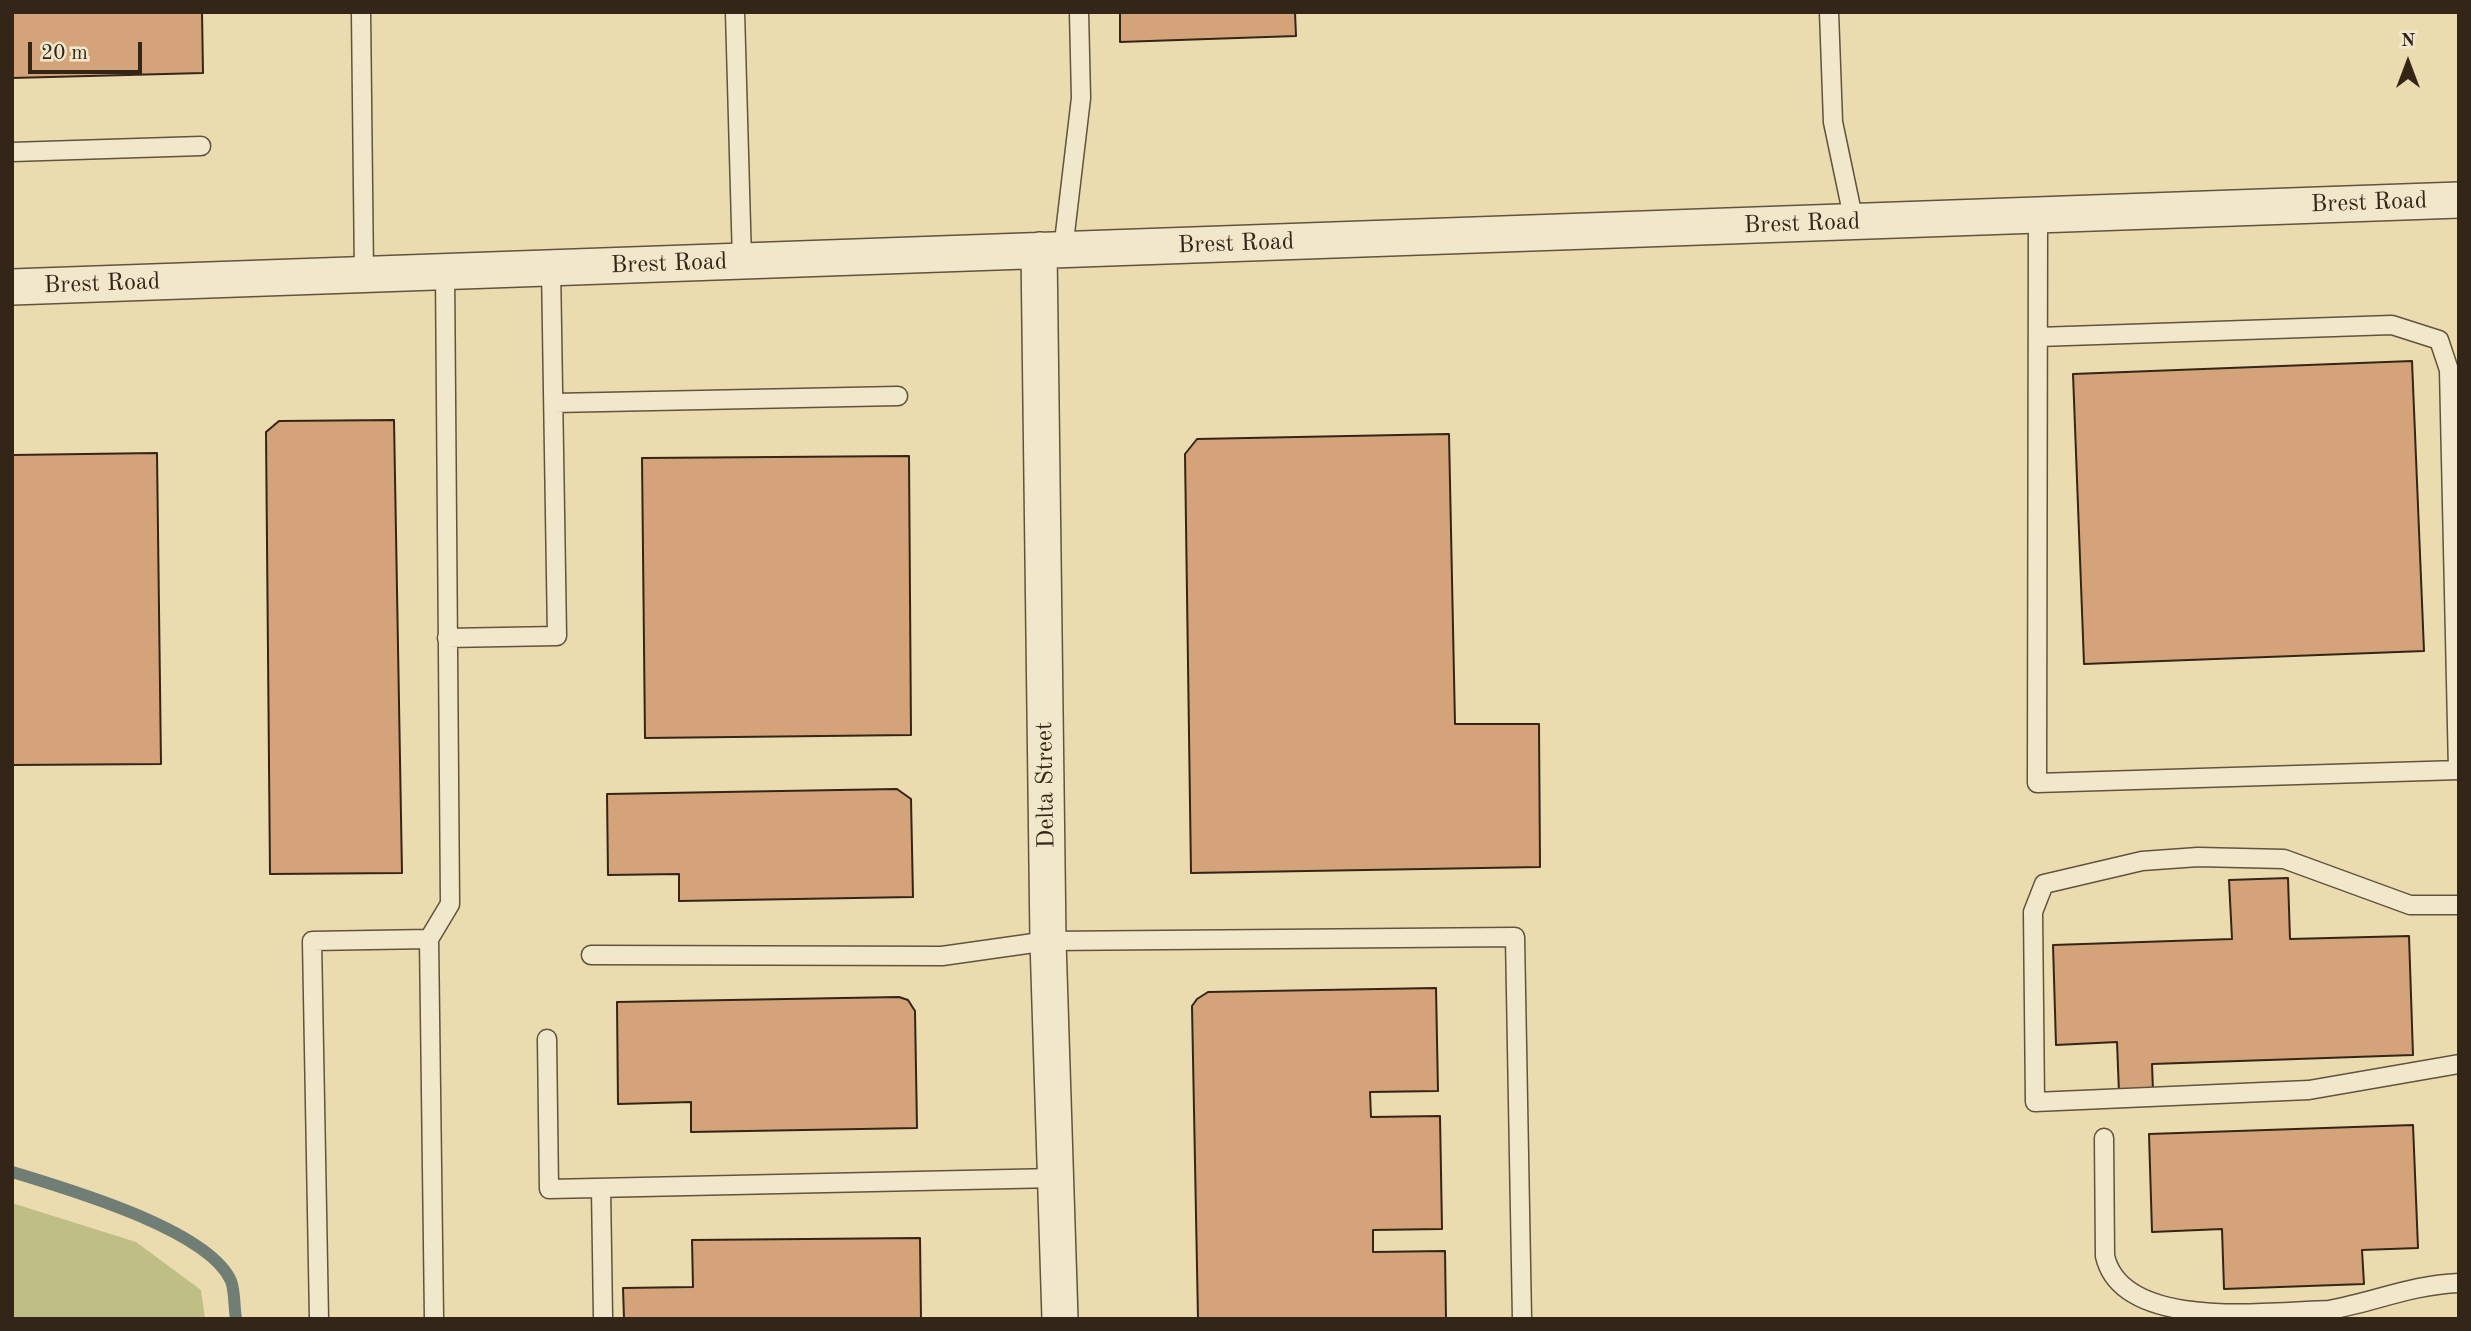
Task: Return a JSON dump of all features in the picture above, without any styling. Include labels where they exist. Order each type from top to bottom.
[{"type":"street","name":"Brest Road","points":[[12,287],[2459,200]]},
{"type":"street","name":"Delta Street","points":[[1051,250],[1048,941],[1060,1319]]},
{"type":"lane","points":[[361,12],[364,275]]},
{"type":"lane","points":[[735,12],[742,261]]},
{"type":"lane","points":[[1051,250],[1081,98],[1079,12]]},
{"type":"lane","points":[[1829,12],[1833,122],[1854,222]]},
{"type":"lane","points":[[12,152],[201,146]]},
{"type":"lane","points":[[2038,215],[2037,783],[2459,770],[2449,370],[2440,340],[2392,325],[2038,337]]},
{"type":"lane","points":[[447,638],[557,636],[551,268]]},
{"type":"lane","points":[[434,1319],[429,939],[450,904],[445,271]]},
{"type":"lane","points":[[554,403],[898,396]]},
{"type":"lane","points":[[2459,905],[2410,905],[2284,859],[2198,857],[2143,861],[2044,884],[2033,912],[2035,1102],[2309,1090],[2459,1064]]},
{"type":"lane","points":[[591,955],[942,956],[1048,941],[1515,937],[1522,1319]]},
{"type":"lane","points":[[319,1319],[312,941],[429,939]]},
{"type":"lane","points":[[547,1039],[549,1189],[1056,1178]]},
{"type":"lane","points":[[2104,1138],[2105,1256],[2109,1273],[2119,1286],[2173,1313],[2329,1310],[2353,1306],[2424,1284],[2459,1283]]},
{"type":"lane","points":[[601,1188],[603,1317]]},
{"type":"shaded area","points":[[12,1203],[136,1242],[201,1290],[205,1319],[12,1319]]},
{"type":"building","points":[[12,12],[202,12],[203,73],[12,78]]},
{"type":"building","points":[[1120,12],[1295,12],[1296,36],[1120,42]]},
{"type":"building","points":[[2412,361],[2424,651],[2084,664],[2073,374]]},
{"type":"building","points":[[394,420],[402,873],[270,874],[266,432],[279,421]]},
{"type":"building","points":[[1449,434],[1455,724],[1539,724],[1540,867],[1191,873],[1185,454],[1197,439]]},
{"type":"building","points":[[157,453],[161,764],[12,765],[12,455]]},
{"type":"building","points":[[909,456],[911,735],[645,738],[642,458]]},
{"type":"building","points":[[897,789],[911,799],[913,897],[679,901],[679,874],[608,875],[607,794]]},
{"type":"building","points":[[2288,878],[2290,939],[2409,936],[2413,1055],[2152,1064],[2153,1091],[2119,1093],[2117,1042],[2056,1045],[2053,945],[2232,939],[2229,880]]},
{"type":"building","points":[[1436,988],[1438,1091],[1370,1092],[1371,1117],[1440,1116],[1442,1229],[1373,1230],[1373,1252],[1445,1251],[1446,1319],[1198,1319],[1192,1006],[1197,999],[1208,992]]},
{"type":"building","points":[[899,997],[908,1000],[915,1011],[917,1128],[691,1132],[691,1102],[618,1104],[617,1002]]},
{"type":"building","points":[[2413,1125],[2418,1248],[2362,1250],[2364,1284],[2224,1289],[2222,1229],[2152,1232],[2149,1134]]},
{"type":"building","points":[[920,1238],[921,1319],[624,1319],[623,1288],[693,1287],[692,1240]]},
{"type":"waterway","points":[[12,1172],[132,1213],[194,1244],[217,1262],[231,1281],[236,1319]]}]
